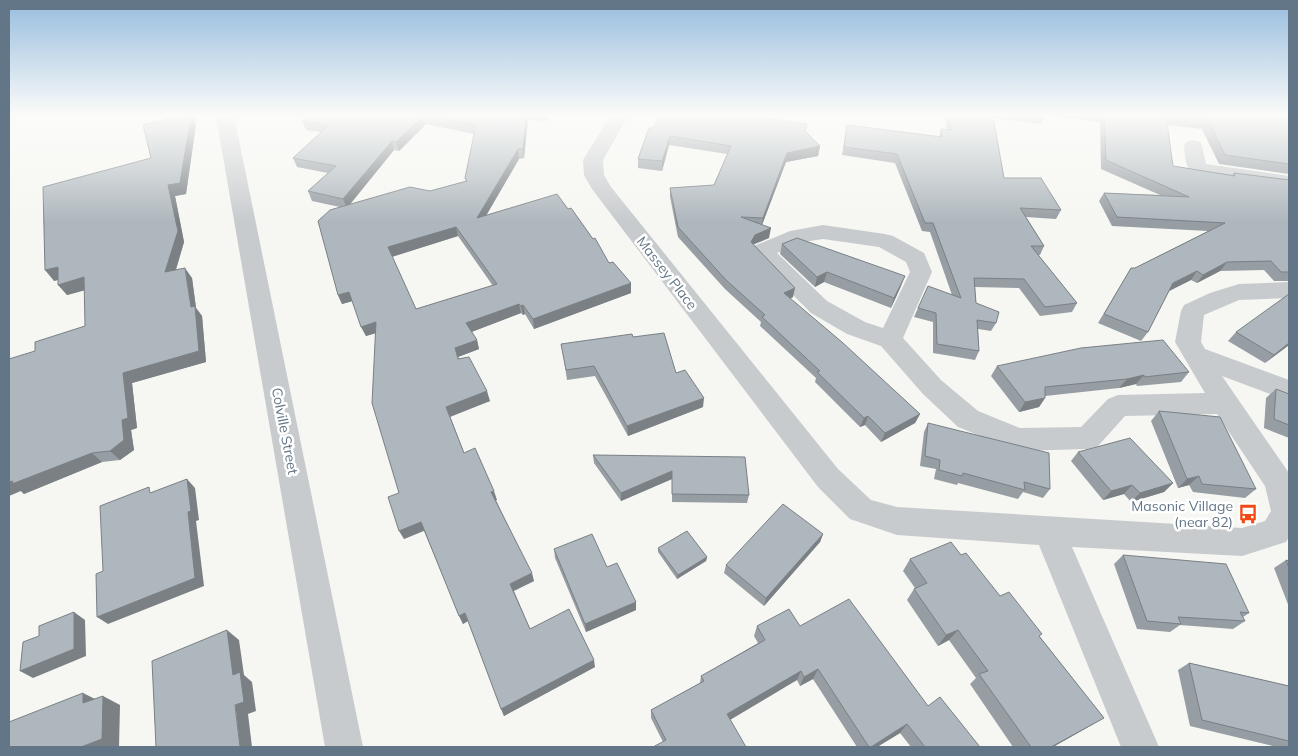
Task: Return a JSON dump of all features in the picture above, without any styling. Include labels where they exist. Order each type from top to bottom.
[{"type":"street","name":"Colville Street","points":[[232,151],[344,747]]},
{"type":"street","name":"Massey Place","points":[[597,151],[592,160],[594,175],[608,196],[784,423]]},
{"type":"street","points":[[1194,151],[1198,166],[1207,171],[1289,182]]},
{"type":"street","points":[[890,340],[921,272],[916,258],[885,241],[823,232],[798,236],[762,251],[819,307],[856,328],[890,340],[932,387],[968,419],[1018,440],[1088,438],[1118,406],[1224,403]]},
{"type":"street","points":[[784,423],[828,478],[861,510],[897,521],[1242,542],[1274,532],[1286,522],[1287,513],[1279,482],[1224,403],[1188,342],[1193,312],[1217,298],[1241,290],[1289,290]]},
{"type":"street","points":[[1196,356],[1289,391]]},
{"type":"street","points":[[1049,531],[1140,747]]},
{"type":"building","points":[[149,151],[185,151],[180,183],[168,185],[178,231],[165,272],[185,268],[191,307],[195,306],[199,351],[123,373],[128,418],[122,420],[124,440],[110,451],[92,453],[12,484],[13,481],[9,482],[9,359],[35,351],[35,342],[85,326],[84,277],[58,285],[58,267],[45,270],[43,187],[151,158]]},
{"type":"building","points":[[300,151],[383,151],[343,199],[308,191],[336,166],[293,158]]},
{"type":"building","points":[[471,151],[517,151],[477,218],[557,194],[568,209],[571,208],[593,239],[595,238],[609,263],[613,262],[631,283],[533,319],[523,305],[519,304],[466,323],[477,340],[455,348],[458,359],[469,357],[487,391],[446,407],[464,453],[475,448],[494,491],[491,492],[532,573],[510,584],[530,629],[569,609],[594,660],[501,709],[465,613],[459,616],[421,522],[399,531],[388,497],[399,493],[372,403],[376,322],[361,327],[349,292],[338,295],[318,221],[330,210],[410,187],[430,191],[467,181],[465,178]],"holes":[[[456,227],[497,284],[416,309],[388,247]]]},
{"type":"building","points":[[641,151],[665,151],[662,161],[638,159]]},
{"type":"building","points":[[729,151],[795,151],[787,153],[763,218],[741,217],[771,228],[755,235],[751,242],[795,288],[784,293],[843,343],[920,414],[885,433],[868,416],[864,418],[817,372],[820,371],[762,317],[765,315],[726,280],[678,227],[670,188],[714,185]]},
{"type":"building","points":[[876,151],[999,151],[1004,178],[1041,178],[1061,210],[1020,208],[1044,246],[1031,246],[1077,303],[1045,307],[1024,279],[974,278],[976,303],[999,312],[996,323],[977,320],[979,351],[937,344],[936,313],[918,308],[928,286],[961,298],[933,223],[925,223],[897,154]]},
{"type":"building","points":[[1106,151],[1171,151],[1173,166],[1235,176],[1234,173],[1289,180],[1289,272],[1281,272],[1271,261],[1227,262],[1203,275],[1197,271],[1173,283],[1148,332],[1104,314],[1131,268],[1135,268],[1225,223],[1117,217],[1104,193],[1189,197],[1106,160]]},
{"type":"building","points":[[1223,151],[1289,151],[1289,164],[1225,155]]},
{"type":"building","points":[[797,238],[905,276],[894,298],[827,272],[817,277],[782,244]]},
{"type":"building","points":[[1289,294],[1289,343],[1274,355],[1236,332]]},
{"type":"building","points":[[664,333],[676,373],[685,370],[704,398],[627,426],[594,366],[566,370],[561,344],[632,334],[633,337]]},
{"type":"building","points":[[1163,340],[1189,372],[1144,377],[1144,375],[1127,379],[1045,387],[1045,398],[1025,402],[997,366],[1081,348]]},
{"type":"building","points":[[1276,389],[1289,394],[1289,425],[1274,419]]},
{"type":"building","points":[[1159,411],[1220,417],[1256,489],[1202,484],[1199,476],[1187,479]]},
{"type":"building","points":[[928,423],[1049,453],[1050,489],[1024,482],[1025,490],[963,473],[962,476],[939,470],[940,460],[925,456]]},
{"type":"building","points":[[1130,438],[1173,483],[1140,493],[1132,485],[1111,491],[1078,452]]},
{"type":"building","points":[[593,455],[745,457],[749,495],[672,494],[672,471],[621,493]]},
{"type":"building","points":[[187,479],[191,511],[188,512],[195,578],[97,617],[96,574],[103,571],[100,506],[149,487],[150,493]]},
{"type":"building","points":[[783,504],[823,534],[766,598],[726,565]]},
{"type":"building","points":[[687,531],[707,557],[678,575],[658,548]]},
{"type":"building","points":[[592,534],[607,567],[617,563],[636,602],[585,624],[554,549]]},
{"type":"building","points":[[951,542],[961,555],[966,553],[1000,596],[1009,592],[1042,634],[1039,636],[1104,718],[1051,747],[1031,747],[979,674],[988,671],[958,630],[946,635],[914,589],[927,583],[910,559]]},
{"type":"building","points":[[1123,555],[1226,564],[1249,613],[1240,612],[1245,621],[1178,617],[1181,624],[1147,621]]},
{"type":"building","points":[[849,599],[928,706],[940,697],[980,747],[925,747],[907,724],[869,747],[818,669],[804,677],[801,671],[727,714],[746,747],[653,747],[666,740],[651,710],[704,681],[701,676],[765,640],[757,626],[789,609],[800,626]]},
{"type":"building","points":[[74,612],[74,649],[20,671],[23,642],[39,636],[39,626]]},
{"type":"building","points":[[227,630],[233,675],[240,672],[244,702],[235,705],[240,747],[156,747],[152,661]]},
{"type":"building","points":[[1189,663],[1289,686],[1289,741],[1202,720]]},
{"type":"building","points":[[83,693],[83,703],[103,696],[102,739],[81,747],[9,747],[9,722]]},
{"type":"place","name":"Masonic Village (near 82)","points":[[1248,514]]}]
